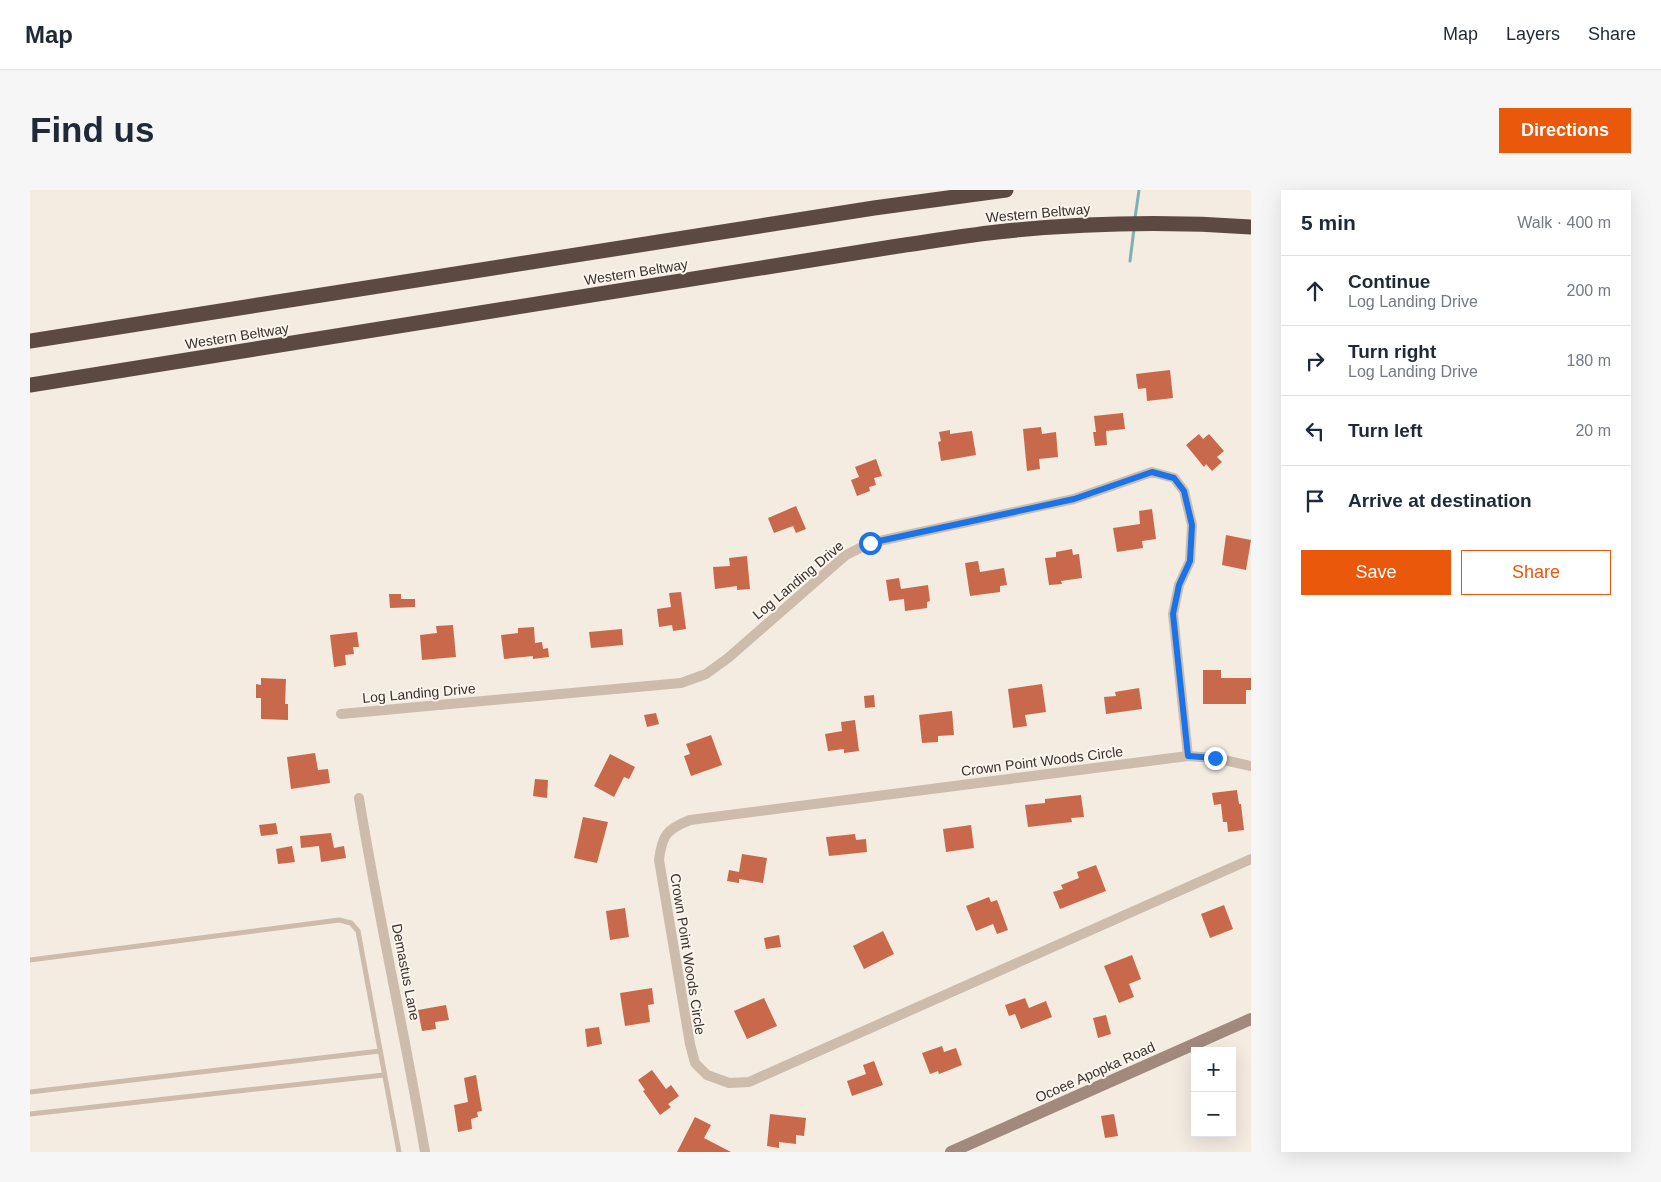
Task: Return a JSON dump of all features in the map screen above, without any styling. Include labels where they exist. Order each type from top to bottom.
[{"type":"highway","name":"Western Beltway","points":[[30,341],[864,210],[1006,190]]},
{"type":"highway","name":"Western Beltway","points":[[30,385],[892,247],[997,232],[1109,224],[1171,223],[1251,227]]},
{"type":"main road","name":"Ocoee Apopka Road","points":[[951,1152],[1251,1019]]},
{"type":"street","name":"Log Landing Drive","points":[[341,714],[681,683],[706,674],[728,658],[846,555],[870,543],[1074,499],[1152,472],[1174,478],[1184,491],[1192,525],[1190,561],[1179,585],[1173,614],[1188,756]]},
{"type":"street","name":"Crown Point Woods Circle","points":[[1251,766],[1215,758],[1188,756],[690,820],[672,827],[661,844],[659,860],[690,1044],[695,1063],[707,1075],[729,1083],[749,1082],[1251,860]]},
{"type":"street","name":"Demastus Lane","points":[[359,798],[425,1152]]},
{"type":"lane","points":[[30,960],[339,920],[351,923],[358,931],[399,1152]]},
{"type":"lane","points":[[30,1092],[380,1051]]},
{"type":"lane","points":[[30,1114],[384,1074]]},
{"type":"building","points":[[1170,370],[1173,398],[1147,401],[1146,388],[1138,389],[1136,374]]},
{"type":"building","points":[[1123,413],[1125,429],[1106,431],[1107,445],[1095,446],[1093,432],[1096,432],[1094,416]]},
{"type":"building","points":[[1041,427],[1042,434],[1056,432],[1058,457],[1039,459],[1040,469],[1027,471],[1023,429]]},
{"type":"building","points":[[950,430],[950,434],[972,431],[976,455],[941,461],[938,442],[941,441],[939,432]]},
{"type":"building","points":[[1199,434],[1203,439],[1209,434],[1224,451],[1217,457],[1222,462],[1212,471],[1206,464],[1204,467],[1186,445]]},
{"type":"building","points":[[876,459],[882,476],[874,478],[876,485],[869,487],[870,491],[857,496],[851,480],[859,477],[855,467]]},
{"type":"building","points":[[796,506],[806,529],[796,533],[793,526],[774,533],[768,518]]},
{"type":"building","points":[[1152,509],[1156,539],[1142,541],[1143,548],[1117,552],[1113,528],[1140,524],[1139,511]]},
{"type":"building","points":[[1226,535],[1251,540],[1246,570],[1222,565]]},
{"type":"building","points":[[1072,549],[1073,555],[1079,554],[1082,578],[1061,581],[1062,584],[1049,585],[1045,558],[1056,557],[1056,552]]},
{"type":"building","points":[[747,556],[750,589],[737,590],[737,586],[715,589],[713,567],[730,566],[729,558]]},
{"type":"building","points":[[978,561],[980,572],[1004,568],[1007,585],[1000,586],[1000,592],[970,596],[965,563]]},
{"type":"building","points":[[899,578],[901,589],[928,585],[930,601],[927,602],[927,608],[905,611],[904,599],[889,601],[886,580]]},
{"type":"building","points":[[681,592],[686,629],[673,631],[672,625],[659,627],[657,609],[671,607],[669,593]]},
{"type":"building","points":[[389,594],[401,594],[401,599],[415,599],[415,607],[390,608]]},
{"type":"building","points":[[453,625],[456,657],[422,660],[420,635],[437,633],[436,626]]},
{"type":"building","points":[[534,627],[535,643],[542,642],[543,649],[548,648],[549,657],[533,659],[533,656],[504,659],[501,635],[518,633],[518,628]]},
{"type":"building","points":[[622,629],[623,645],[591,648],[589,632]]},
{"type":"building","points":[[357,632],[359,647],[353,647],[354,654],[345,655],[346,665],[334,667],[330,635]]},
{"type":"building","points":[[1203,670],[1221,670],[1221,678],[1251,678],[1251,690],[1246,690],[1246,704],[1203,704]]},
{"type":"building","points":[[261,678],[286,679],[285,704],[288,704],[288,720],[261,719],[261,698],[256,698],[256,684],[261,685]]},
{"type":"building","points":[[1042,684],[1046,712],[1025,715],[1027,726],[1013,728],[1008,689]]},
{"type":"building","points":[[1139,688],[1142,709],[1106,714],[1104,697],[1116,696],[1115,692]]},
{"type":"building","points":[[874,695],[875,707],[865,708],[864,696]]},
{"type":"building","points":[[952,711],[954,735],[938,736],[938,742],[922,743],[919,715]]},
{"type":"building","points":[[656,713],[659,724],[647,727],[644,715]]},
{"type":"building","points":[[855,720],[859,751],[844,753],[844,749],[828,751],[825,734],[842,731],[841,722]]},
{"type":"building","points":[[711,735],[722,765],[691,776],[684,756],[690,754],[686,744]]},
{"type":"building","points":[[315,753],[318,770],[328,769],[330,783],[291,789],[287,757]]},
{"type":"building","points":[[610,754],[635,767],[629,779],[624,777],[614,797],[594,786]]},
{"type":"building","points":[[535,779],[548,780],[547,798],[533,796]]},
{"type":"building","points":[[1237,790],[1239,804],[1241,804],[1244,830],[1228,832],[1227,822],[1223,822],[1221,804],[1214,805],[1212,793]]},
{"type":"building","points":[[1081,795],[1084,817],[1071,818],[1072,822],[1028,827],[1025,805],[1045,803],[1045,799]]},
{"type":"building","points":[[583,817],[608,822],[597,863],[574,858]]},
{"type":"building","points":[[276,823],[278,834],[261,836],[259,825]]},
{"type":"building","points":[[971,825],[974,848],[946,852],[943,829]]},
{"type":"building","points":[[331,833],[334,848],[344,846],[346,858],[321,862],[319,846],[301,848],[300,836]]},
{"type":"building","points":[[855,834],[856,840],[866,839],[867,852],[829,856],[826,837]]},
{"type":"building","points":[[292,846],[295,862],[278,864],[276,849]]},
{"type":"building","points":[[742,854],[767,858],[763,883],[739,879],[739,883],[727,881],[729,870],[739,872]]},
{"type":"building","points":[[1096,865],[1106,891],[1060,909],[1053,892],[1063,889],[1061,885],[1079,878],[1077,872]]},
{"type":"building","points":[[989,897],[991,902],[997,900],[1008,930],[997,934],[993,924],[976,931],[966,906]]},
{"type":"building","points":[[1224,905],[1233,929],[1210,938],[1201,914]]},
{"type":"building","points":[[625,908],[629,937],[610,940],[606,911]]},
{"type":"building","points":[[883,931],[894,954],[864,969],[853,946]]},
{"type":"building","points":[[779,935],[781,947],[766,949],[764,938]]},
{"type":"building","points":[[1132,955],[1141,979],[1129,984],[1134,997],[1119,1003],[1104,966]]},
{"type":"building","points":[[652,988],[654,1004],[648,1005],[650,1022],[625,1026],[620,993]]},
{"type":"building","points":[[764,998],[777,1026],[747,1039],[734,1011]]},
{"type":"building","points":[[1025,998],[1029,1008],[1046,1001],[1052,1017],[1021,1029],[1015,1014],[1009,1016],[1005,1005]]},
{"type":"building","points":[[446,1005],[449,1020],[435,1022],[436,1029],[422,1031],[418,1010]]},
{"type":"building","points":[[1106,1015],[1111,1034],[1098,1038],[1093,1018]]},
{"type":"building","points":[[599,1027],[602,1044],[587,1047],[585,1029]]},
{"type":"building","points":[[942,1046],[944,1052],[956,1048],[962,1065],[939,1074],[938,1071],[930,1074],[922,1053]]},
{"type":"building","points":[[874,1061],[883,1085],[852,1096],[847,1081],[866,1074],[863,1065]]},
{"type":"building","points":[[652,1070],[666,1089],[671,1085],[679,1096],[668,1104],[671,1107],[660,1115],[643,1091],[645,1090],[638,1080]]},
{"type":"building","points":[[476,1075],[482,1111],[477,1112],[478,1117],[471,1119],[472,1129],[458,1132],[454,1105],[468,1102],[464,1078]]},
{"type":"building","points":[[770,1114],[806,1118],[804,1136],[796,1135],[796,1144],[779,1142],[779,1148],[767,1146]]},
{"type":"building","points":[[1114,1114],[1118,1136],[1105,1138],[1101,1116]]},
{"type":"building","points":[[695,1117],[711,1125],[704,1138],[731,1152],[677,1152]]},
{"type":"waterway","points":[[1135,218],[1139,190]]},
{"type":"waterway","points":[[1130,261],[1134,229]]},
{"type":"route","points":[[870,543],[1074,499],[1152,472],[1174,478],[1184,491],[1192,525],[1190,561],[1179,585],[1173,614],[1188,756],[1215,758]]}]
